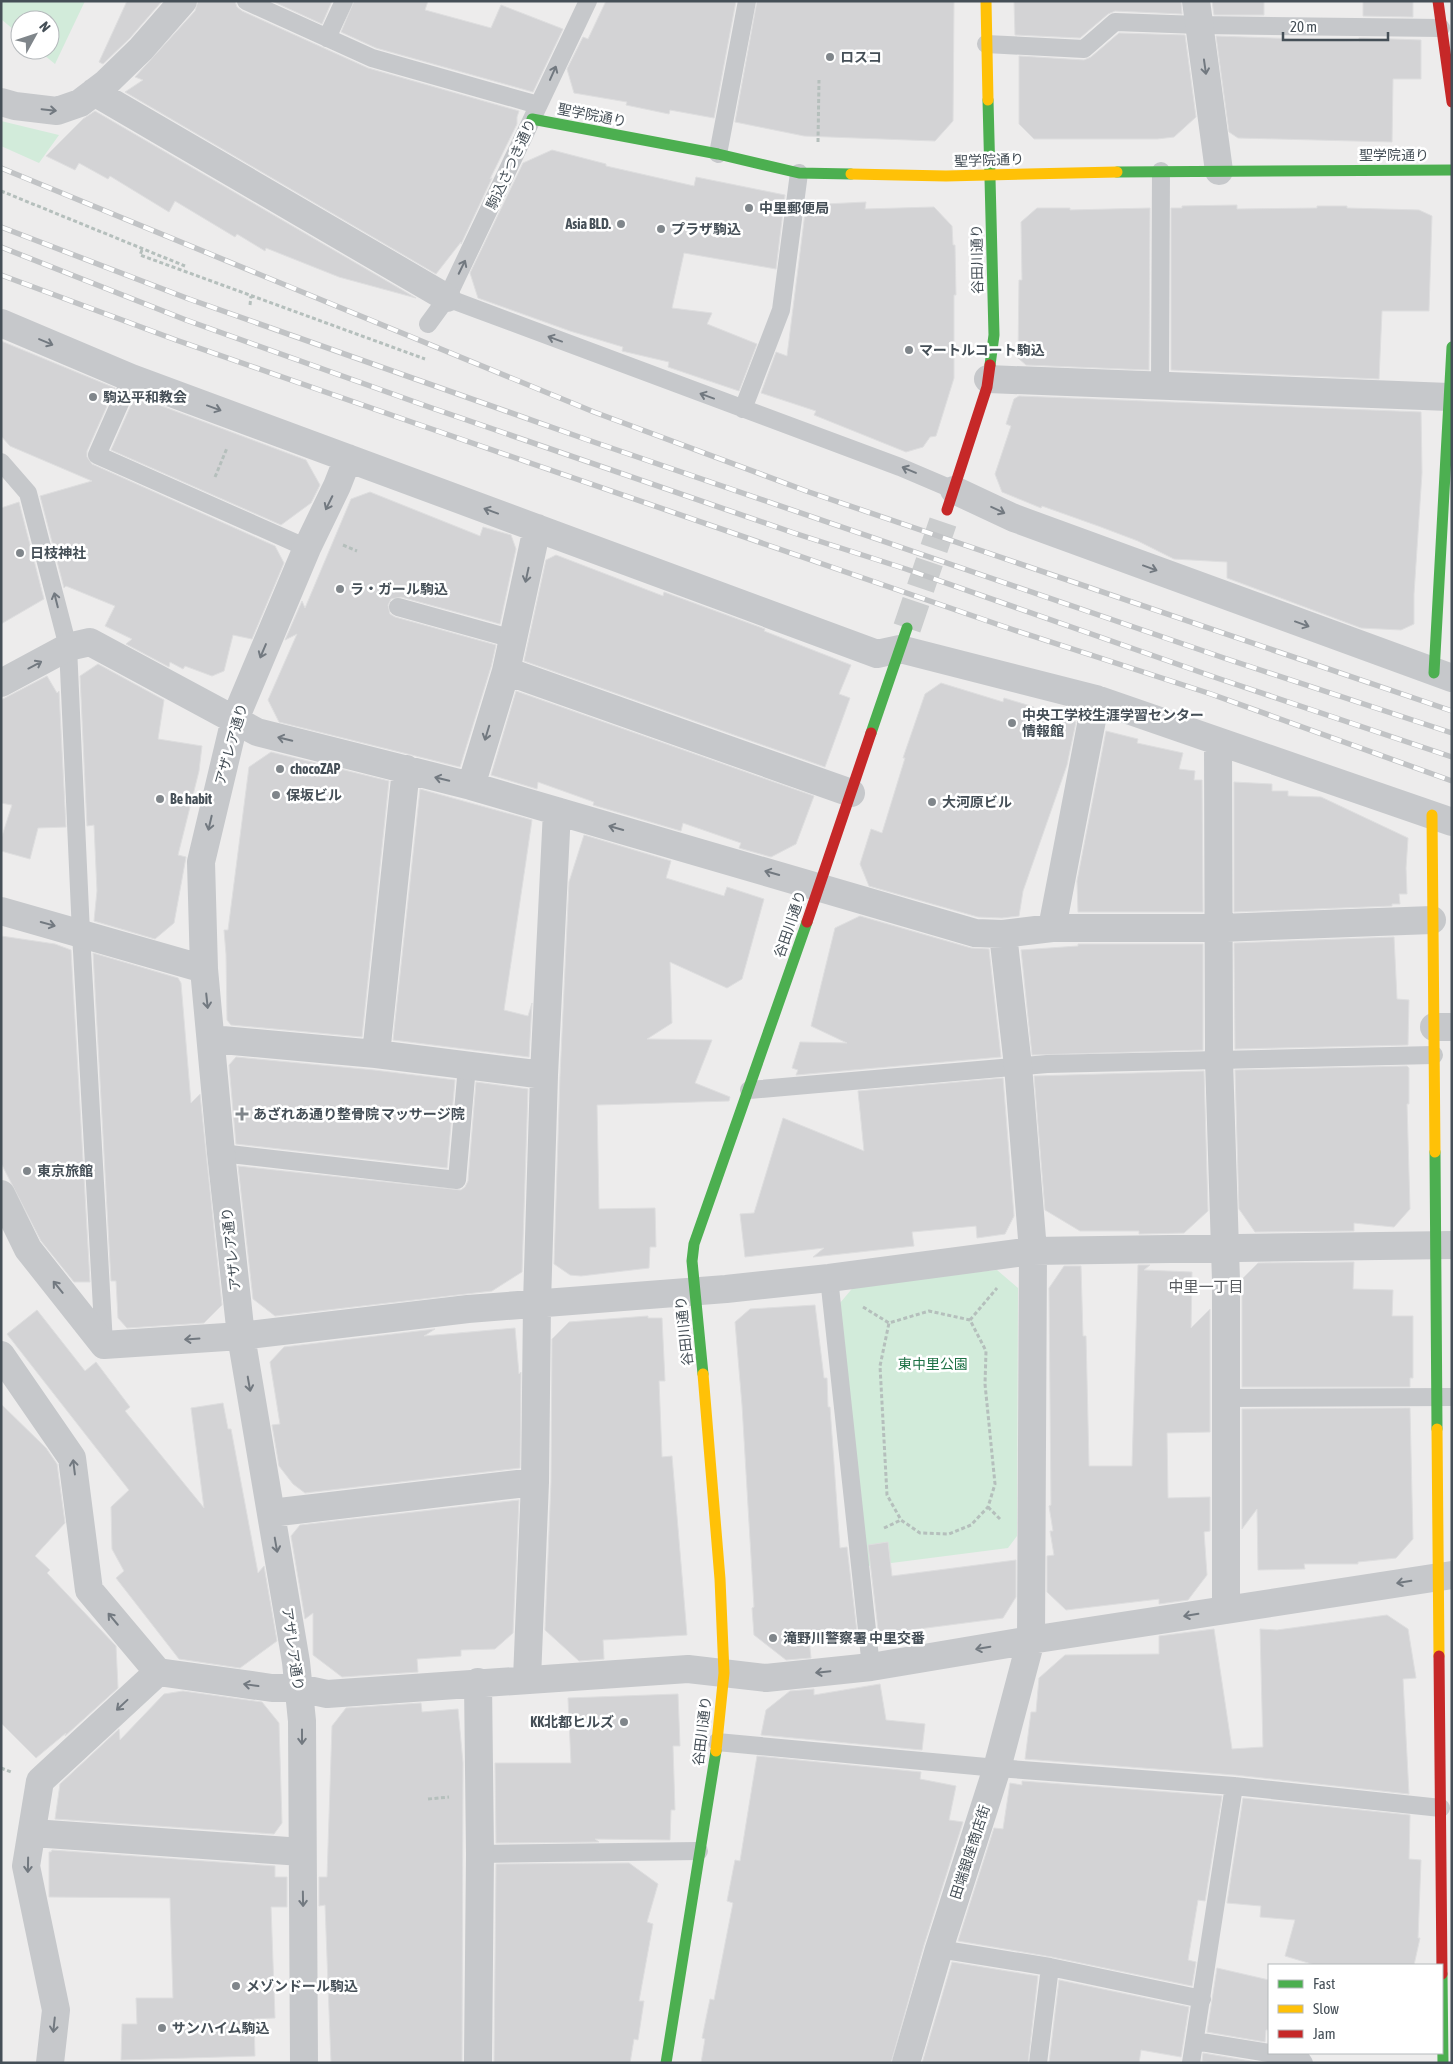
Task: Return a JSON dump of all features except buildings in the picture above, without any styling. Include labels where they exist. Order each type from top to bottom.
[{"type":"street","points":[[1,102],[14,106],[57,111],[80,103],[141,49],[183,1]]},
{"type":"street","name":"谷田川通り","points":[[950,500],[988,380],[994,334],[986,1]]},
{"type":"street","points":[[1438,1],[1452,102]]},
{"type":"street","points":[[1198,13],[1219,171]]},
{"type":"street","points":[[94,92],[447,298]]},
{"type":"street","name":"聖学院通り","points":[[535,112],[800,172],[946,176],[1219,171],[1452,170]]},
{"type":"street","points":[[1,323],[131,378],[877,654],[904,638],[1096,699],[1442,819],[1432,920],[1443,1027],[1434,1055],[1444,1245],[1446,1808],[1443,2063]]},
{"type":"street","points":[[950,500],[1014,518],[1443,676],[1452,347]]},
{"type":"street","points":[[988,380],[1160,386],[1450,412]]},
{"type":"street","name":"アザレア通り","points":[[304,2063],[302,1721],[296,1662],[241,1336],[221,1153],[204,968],[201,862],[235,719],[307,548],[337,486],[348,458]]},
{"type":"street","points":[[471,786],[506,670],[537,528]]},
{"type":"street","name":"谷田川通り","points":[[666,2063],[717,1742],[724,1673],[720,1579],[710,1446],[692,1261],[694,1244],[749,1090],[904,638]]},
{"type":"street","points":[[1,683],[68,647],[90,642],[257,732],[471,786],[975,933],[1003,934],[1052,928],[1220,928],[1432,920]]},
{"type":"street","points":[[506,670],[851,793]]},
{"type":"street","points":[[1052,928],[1096,699]]},
{"type":"street","points":[[1218,742],[1220,1060],[1225,1248],[1226,1610]]},
{"type":"street","points":[[376,1054],[406,769]]},
{"type":"street","points":[[527,1679],[535,1482],[537,1303],[544,1075],[557,811]]},
{"type":"street","points":[[1,911],[204,968]]},
{"type":"street","name":"田端銀座商店街","points":[[906,2063],[997,1768],[1031,1640],[1033,1251],[1018,1066],[1003,934]]},
{"type":"street","points":[[211,1039],[376,1054],[544,1075]]},
{"type":"street","points":[[1,1194],[28,1249],[104,1345],[241,1336],[468,1309],[537,1303],[829,1283],[1033,1251],[1444,1245]]},
{"type":"street","points":[[1,1355],[72,1458],[89,1590],[158,1672],[272,1688],[299,1688],[327,1694],[478,1682],[688,1669],[766,1678],[871,1667],[1031,1640],[1445,1576]]},
{"type":"street","points":[[271,1513],[535,1482]]},
{"type":"street","points":[[50,2063],[56,2010],[26,1866],[33,1833],[40,1781],[158,1672]]},
{"type":"street","points":[[478,1682],[480,1854],[478,2063]]},
{"type":"street","points":[[33,1833],[302,1852]]},
{"type":"lane","points":[[246,1],[372,58],[535,112]]},
{"type":"lane","points":[[327,38],[344,1]]},
{"type":"lane","name":"駒込さつき通り","points":[[428,324],[447,298],[588,1]]},
{"type":"lane","points":[[718,154],[747,10],[747,1]]},
{"type":"lane","points":[[986,44],[1084,49],[1114,22],[1198,13],[1441,28]]},
{"type":"lane","points":[[744,409],[781,310],[800,172]]},
{"type":"lane","points":[[1160,386],[1161,172]]},
{"type":"lane","points":[[447,298],[900,467],[950,500]]},
{"type":"lane","points":[[131,378],[97,455],[307,548]]},
{"type":"lane","points":[[1,462],[28,493],[68,647],[81,933],[104,1345]]},
{"type":"lane","points":[[398,607],[513,639]]},
{"type":"lane","points":[[749,1090],[1018,1066],[1434,1055]]},
{"type":"lane","points":[[221,1153],[457,1180],[466,1066]]},
{"type":"lane","points":[[829,1283],[871,1667]]},
{"type":"lane","points":[[1225,1398],[1445,1396]]},
{"type":"lane","points":[[717,1742],[997,1768],[1234,1786],[1446,1808]]},
{"type":"lane","points":[[1191,2063],[1234,1786]]},
{"type":"lane","points":[[480,1854],[699,1851]]},
{"type":"lane","points":[[940,1949],[1050,1967],[1202,1999]]},
{"type":"lane","points":[[1038,2063],[1050,1967]]},
{"type":"lane","points":[[1195,2041],[1268,2053]]},
{"type":"lane","points":[[1278,2054],[1300,2057],[1304,2063]]},
{"type":"path","points":[[818,151],[819,80]]},
{"type":"path","points":[[1,190],[142,250],[185,266]]},
{"type":"path","points":[[142,250],[140,255],[425,360]]},
{"type":"path","points":[[250,305],[251,296]]},
{"type":"path","points":[[204,502],[240,418]]},
{"type":"path","points":[[829,1283],[889,1322],[929,1311],[970,1320],[986,1351],[985,1384],[995,1484],[988,1507],[970,1525],[949,1534],[920,1533],[901,1520],[887,1495],[880,1366],[889,1322]]},
{"type":"green space","points":[[1,1],[85,1],[60,54],[60,10],[10,10],[10,27],[1,19]]},
{"type":"green space","points":[[1,121],[59,135],[39,163],[1,146]]},
{"type":"green space","name":"東中里公園","points":[[997,1270],[1018,1288],[1017,1536],[1008,1548],[868,1566],[840,1303],[856,1284]]},
{"type":"tunnel","points":[[907,628],[947,510]]},
{"type":"railway","points":[[1,168],[594,412],[809,492],[1452,711]]},
{"type":"railway","points":[[1,227],[189,299],[585,439],[1224,658],[1452,733]]},
{"type":"railway","points":[[1,247],[186,320],[429,407],[1452,757]]},
{"type":"railway","points":[[1,275],[176,340],[1011,629],[1211,694],[1452,781]]},
{"type":"traffic: fast","points":[[988,100],[994,335],[990,365]]},
{"type":"traffic: fast","points":[[532,119],[718,154],[799,173],[851,174]]},
{"type":"traffic: fast","points":[[1117,172],[1452,170]]},
{"type":"traffic: fast","points":[[1434,673],[1452,347]]},
{"type":"traffic: fast","points":[[871,733],[907,628]]},
{"type":"traffic: fast","points":[[703,1374],[692,1261],[694,1244],[807,922]]},
{"type":"traffic: fast","points":[[1435,1152],[1437,1429]]},
{"type":"traffic: fast","points":[[666,2063],[716,1751]]},
{"type":"traffic: fast","points":[[1443,2054],[1443,2063]]},
{"type":"traffic: slow","points":[[986,1],[988,100]]},
{"type":"traffic: slow","points":[[851,174],[946,176],[1117,172]]},
{"type":"traffic: slow","points":[[1432,815],[1435,1152]]},
{"type":"traffic: slow","points":[[703,1374],[720,1579],[724,1673],[716,1751]]},
{"type":"traffic: slow","points":[[1437,1429],[1439,1656]]},
{"type":"traffic: jam","points":[[1438,1],[1452,102]]},
{"type":"traffic: jam","points":[[947,510],[987,387],[990,365]]},
{"type":"traffic: jam","points":[[807,922],[871,733]]},
{"type":"traffic: jam","points":[[1439,1656],[1442,1964]]},
{"type":"place","name":"ロスコ","points":[[830,57]]},
{"type":"place","name":"中里郵便局","points":[[749,208]]},
{"type":"place","name":"Asia BLD.","points":[[621,224]]},
{"type":"place","name":"プラザ駒込","points":[[661,229]]},
{"type":"place","name":"マートルコート駒込","points":[[909,350]]},
{"type":"place","name":"駒込平和教会","points":[[93,397]]},
{"type":"place","name":"日枝神社","points":[[20,553]]},
{"type":"place","name":"ラ・ガール駒込","points":[[340,589]]},
{"type":"place","name":"中央工学校生涯学習センター 情報館","points":[[1012,723]]},
{"type":"place","name":"chocoZAP","points":[[280,769]]},
{"type":"place","name":"保坂ビル","points":[[276,795]]},
{"type":"place","name":"Be habit","points":[[160,799]]},
{"type":"place","name":"大河原ビル","points":[[932,802]]},
{"type":"place","name":"あざれあ通り整骨院 マッサージ院","points":[[242,1114]]},
{"type":"place","name":"東京旅館","points":[[27,1171]]},
{"type":"place","name":"滝野川警察署 中里交番","points":[[773,1638]]},
{"type":"place","name":"KK北都ヒルズ","points":[[624,1722]]},
{"type":"place","name":"メゾンドール駒込","points":[[236,1986]]},
{"type":"place","name":"サンハイム駒込","points":[[162,2028]]},
{"type":"district","name":"中里一丁目","points":[[1206,1286]]}]
